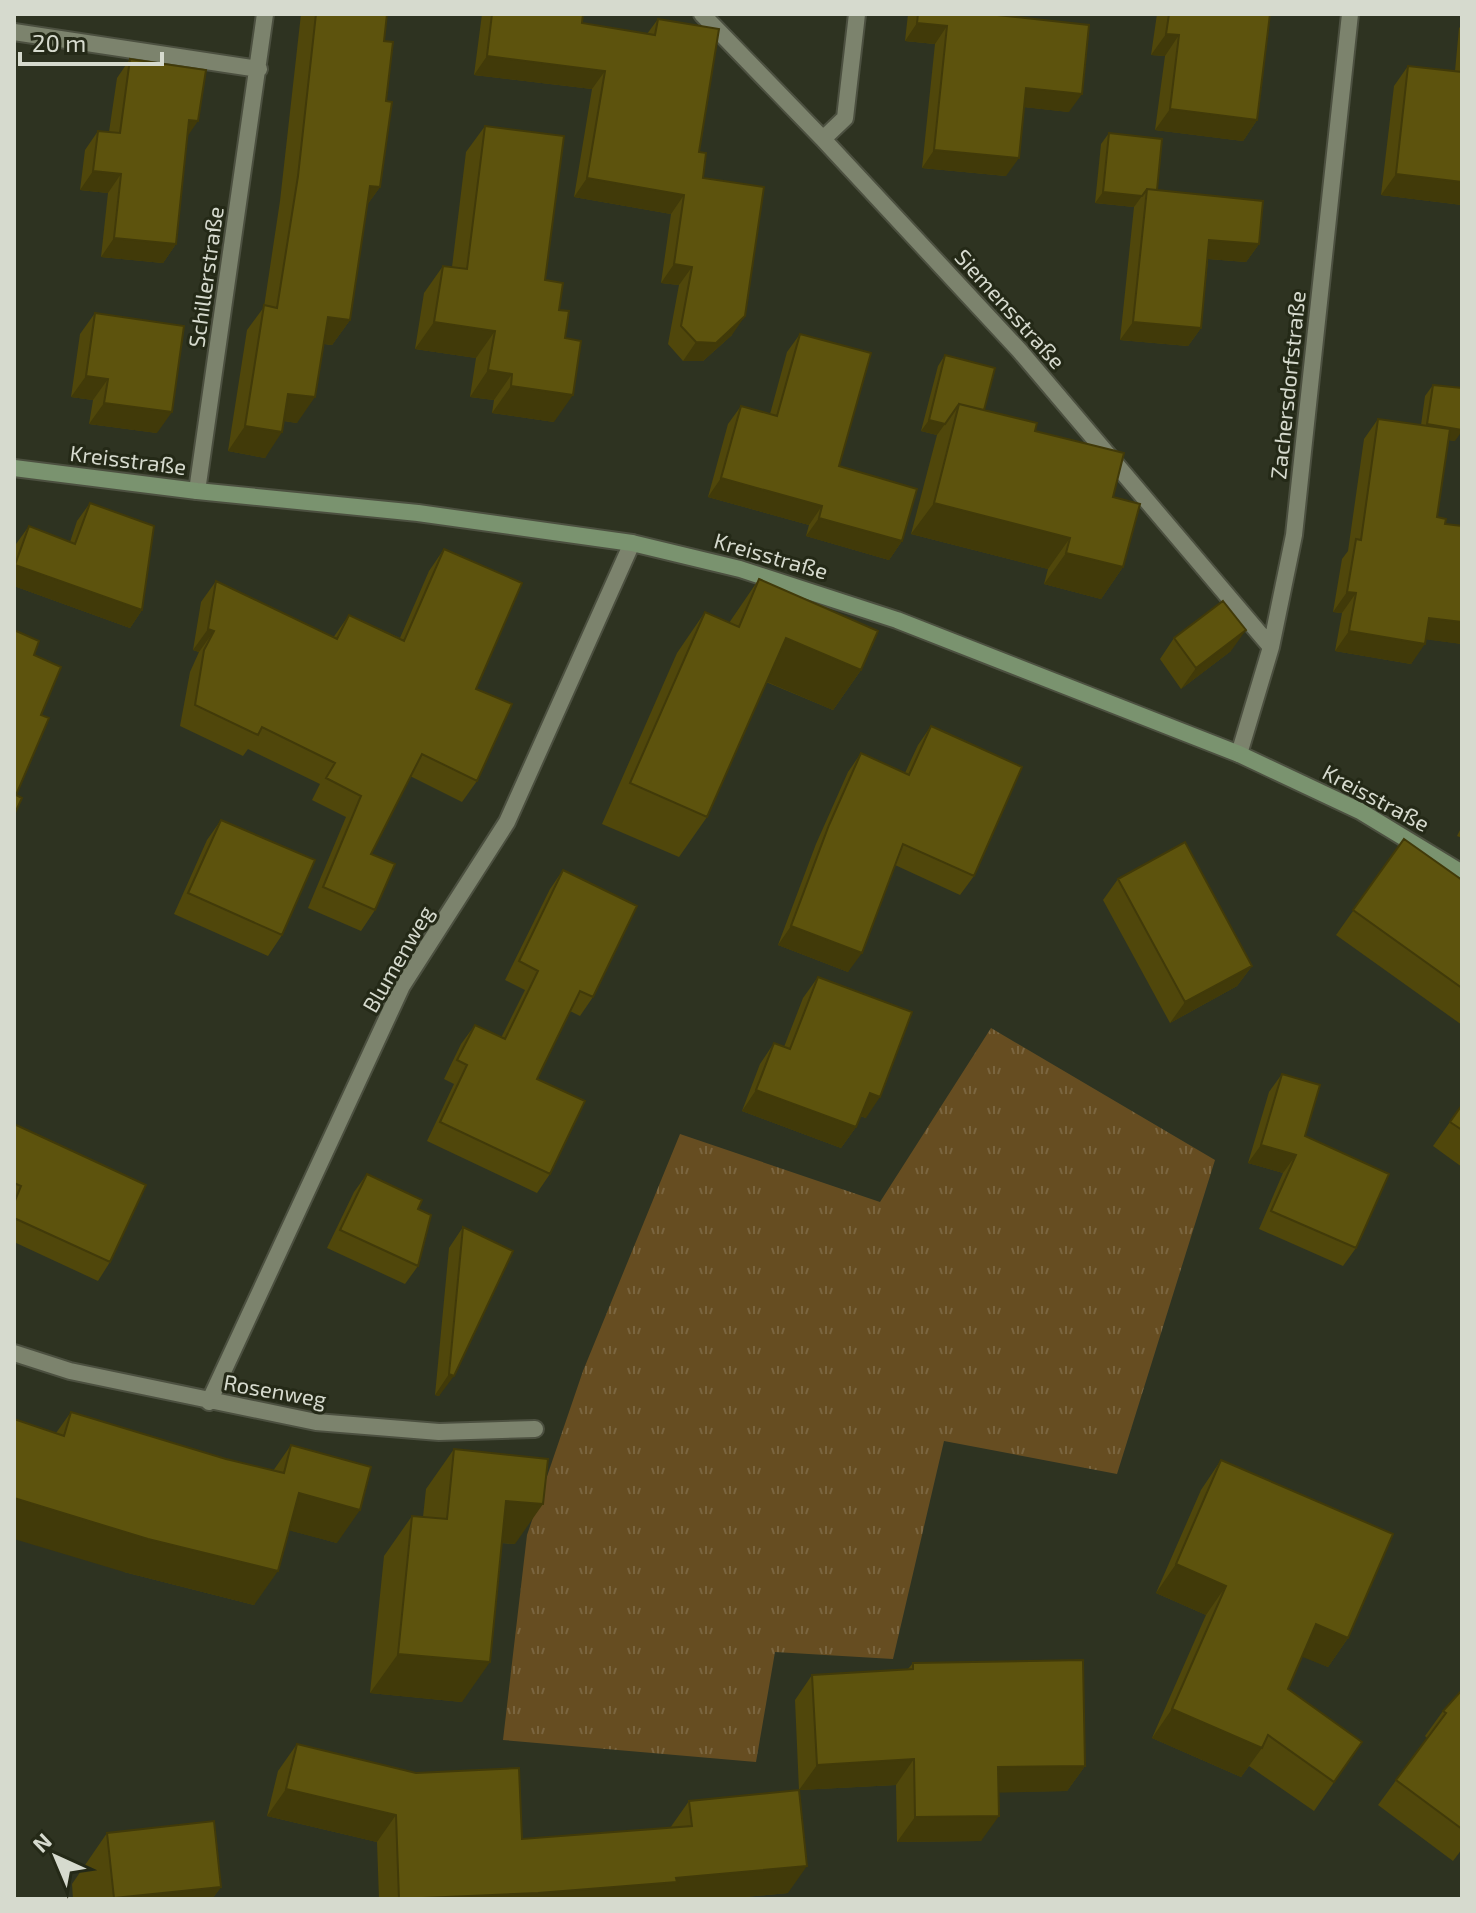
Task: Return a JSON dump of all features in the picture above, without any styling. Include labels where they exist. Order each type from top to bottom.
[{"type":"street","name":"Schillerstraße","points":[[197,491],[265,14]]},
{"type":"street","name":"Siemensstraße","points":[[702,14],[823,139],[1039,373],[1271,647]]},
{"type":"street","points":[[823,139],[845,118],[857,14]]},
{"type":"street","name":"Zachersdorfstraße","points":[[1239,754],[1271,647],[1294,535],[1350,14]]},
{"type":"street","points":[[14,32],[259,69]]},
{"type":"street","name":"Kreisstraße","points":[[14,468],[197,491],[418,513],[632,543],[740,569],[837,598],[1239,754],[1360,811],[1462,873]]},
{"type":"street","name":"Blumenweg","points":[[209,1402],[402,986],[507,822],[632,543]]},
{"type":"street","name":"Rosenweg","points":[[14,1353],[70,1371],[316,1422],[439,1432],[535,1429]]},
{"type":"green space","points":[[991,1028],[1215,1160],[1117,1474],[944,1441],[893,1659],[775,1652],[756,1762],[503,1740],[527,1535],[583,1371],[680,1134],[880,1202]]},
{"type":"building","points":[[316,14],[387,14],[384,41],[393,42],[386,101],[392,102],[380,187],[370,186],[350,320],[328,317],[315,397],[288,394],[282,432],[245,426],[264,305],[277,308],[298,176]]},
{"type":"building","points":[[492,14],[583,14],[582,23],[655,35],[658,19],[719,29],[699,152],[706,153],[703,178],[764,187],[745,316],[716,343],[696,342],[681,326],[692,267],[674,264],[684,195],[587,178],[605,71],[487,56]]},
{"type":"building","points":[[918,14],[988,14],[1089,25],[1082,94],[1026,88],[1019,158],[934,150],[947,26],[917,23]]},
{"type":"building","points":[[1169,14],[1270,14],[1257,120],[1170,109],[1179,35],[1166,34]]},
{"type":"building","points":[[130,59],[206,70],[198,121],[189,120],[176,244],[114,238],[121,174],[93,171],[98,131],[120,133]]},
{"type":"building","points":[[1408,66],[1462,72],[1462,182],[1396,174]]},
{"type":"building","points":[[485,126],[564,136],[545,280],[563,283],[559,310],[569,311],[565,338],[581,341],[573,395],[511,386],[512,374],[488,370],[495,331],[434,322],[443,266],[467,269]]},
{"type":"building","points":[[1109,133],[1162,139],[1157,190],[1147,189],[1142,196],[1103,192]]},
{"type":"building","points":[[1147,189],[1263,201],[1259,244],[1209,240],[1201,328],[1133,322]]},
{"type":"building","points":[[95,313],[184,326],[172,412],[104,403],[108,379],[86,376]]},
{"type":"building","points":[[800,334],[871,353],[839,466],[917,489],[902,541],[819,518],[822,506],[721,478],[741,406],[777,416]]},
{"type":"building","points":[[945,355],[995,368],[984,410],[959,404],[945,424],[929,420]]},
{"type":"building","points":[[1433,385],[1462,388],[1462,430],[1427,424]]},
{"type":"building","points":[[959,404],[1037,423],[1035,431],[1124,453],[1113,497],[1140,504],[1123,567],[1066,553],[1070,538],[934,503]]},
{"type":"building","points":[[1378,419],[1450,429],[1437,517],[1446,519],[1445,524],[1462,526],[1462,622],[1429,618],[1425,644],[1349,631],[1356,593],[1347,592],[1356,539],[1361,540]]},
{"type":"building","points":[[90,503],[154,526],[142,610],[15,565],[29,526],[75,544]]},
{"type":"building","points":[[444,549],[522,583],[476,689],[512,704],[477,781],[422,754],[371,854],[395,864],[375,910],[323,887],[361,796],[326,778],[335,763],[262,727],[258,735],[195,705],[204,650],[214,631],[208,629],[216,581],[337,639],[349,615],[404,641]]},
{"type":"building","points":[[759,579],[878,631],[861,670],[786,638],[707,817],[630,783],[705,612],[739,627]]},
{"type":"building","points":[[1223,601],[1246,630],[1196,668],[1174,638]]},
{"type":"building","points":[[14,630],[39,641],[34,655],[61,667],[41,715],[49,718],[16,795],[22,798],[14,815]]},
{"type":"building","points":[[931,726],[1022,767],[974,876],[903,844],[862,953],[791,926],[829,825],[861,753],[909,775]]},
{"type":"building","points":[[221,820],[315,860],[282,935],[188,893]]},
{"type":"building","points":[[1404,839],[1462,880],[1462,988],[1353,910]]},
{"type":"building","points":[[1185,842],[1252,966],[1185,1002],[1118,879]]},
{"type":"building","points":[[563,870],[637,906],[593,997],[580,991],[537,1079],[585,1101],[550,1174],[440,1122],[467,1065],[457,1060],[475,1025],[505,1039],[538,971],[519,961]]},
{"type":"building","points":[[818,977],[912,1012],[880,1097],[870,1093],[856,1127],[756,1090],[774,1043],[790,1049]]},
{"type":"building","points":[[1282,1074],[1320,1085],[1305,1136],[1389,1174],[1356,1248],[1271,1211],[1296,1155],[1261,1145]]},
{"type":"building","points":[[1462,1105],[1462,1130],[1450,1122]]},
{"type":"building","points":[[14,1124],[146,1185],[110,1262],[14,1218],[14,1203],[21,1186],[14,1183]]},
{"type":"building","points":[[367,1174],[422,1200],[418,1209],[431,1215],[418,1266],[340,1230]]},
{"type":"building","points":[[463,1227],[513,1251],[454,1376],[449,1374]]},
{"type":"building","points":[[71,1412],[226,1459],[284,1473],[291,1445],[371,1467],[360,1510],[299,1493],[278,1571],[148,1539],[14,1498],[14,1419],[64,1436]]},
{"type":"building","points":[[454,1449],[548,1459],[543,1504],[506,1501],[490,1662],[398,1654],[412,1516],[447,1519]]},
{"type":"building","points":[[1221,1460],[1393,1534],[1348,1638],[1316,1624],[1288,1689],[1362,1742],[1334,1782],[1268,1735],[1262,1748],[1172,1709],[1226,1586],[1176,1564]]},
{"type":"building","points":[[1083,1660],[1085,1766],[998,1767],[999,1816],[915,1817],[914,1759],[817,1765],[812,1675],[913,1669],[913,1663]]},
{"type":"building","points":[[1462,1690],[1462,1829],[1396,1780],[1446,1713],[1443,1711]]},
{"type":"building","points":[[297,1744],[416,1773],[519,1768],[522,1839],[692,1826],[689,1801],[799,1790],[807,1866],[676,1878],[677,1882],[538,1893],[399,1899],[396,1815],[286,1789]]},
{"type":"building","points":[[214,1821],[221,1887],[114,1898],[107,1833]]}]
